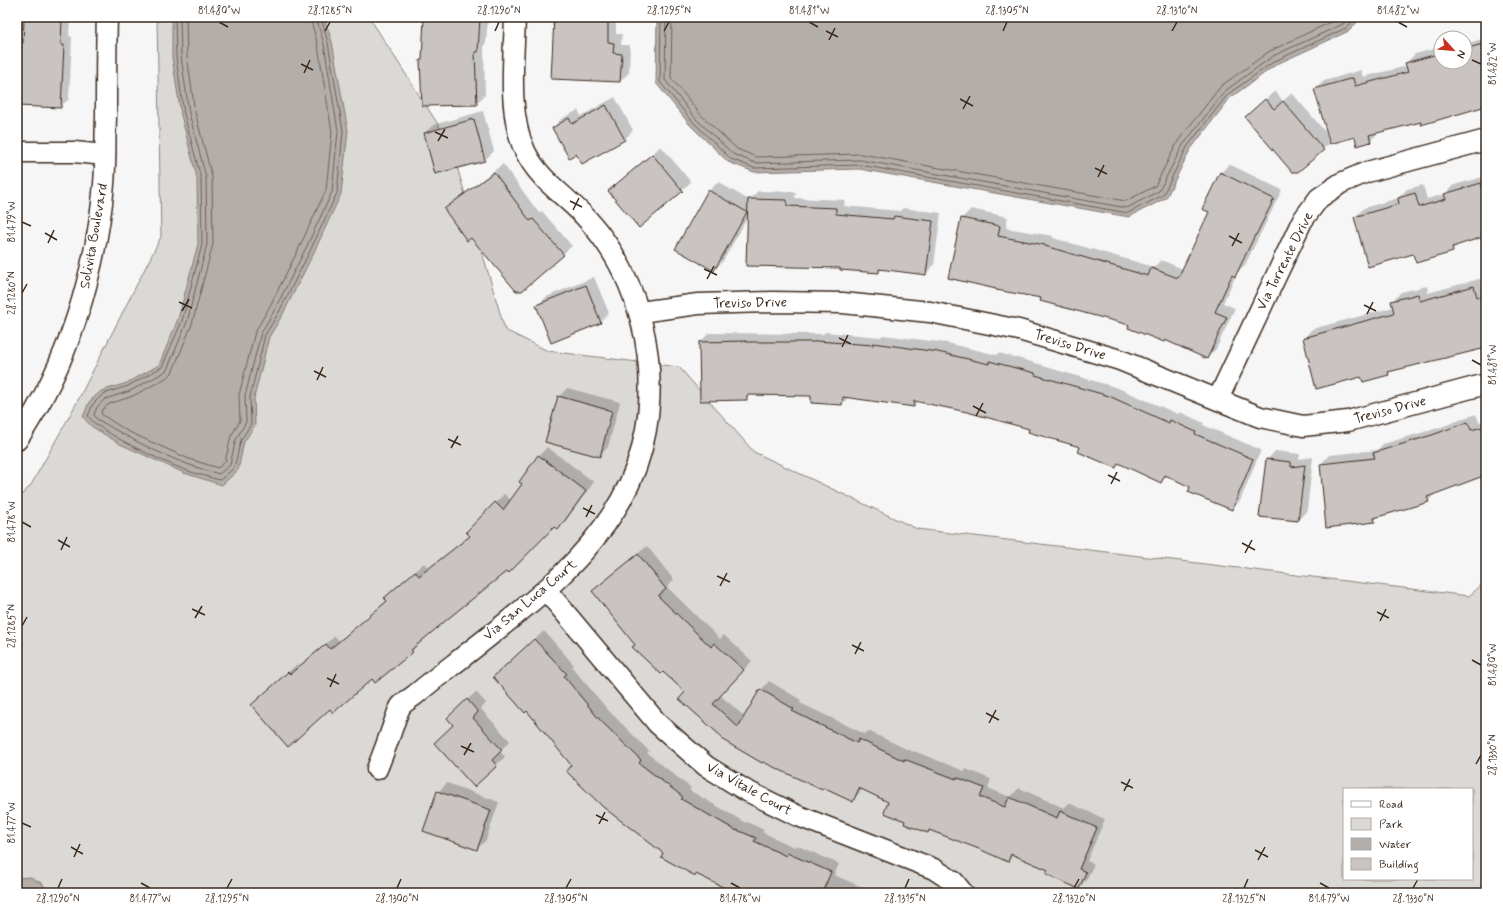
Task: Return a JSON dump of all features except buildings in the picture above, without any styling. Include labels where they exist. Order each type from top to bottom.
[{"type":"street","name":"Solivita Boulevard","points":[[17,440],[44,394],[73,328],[93,255],[100,218],[104,183],[107,17]]},
{"type":"street","name":"Via San Luca Court","points":[[377,769],[400,706],[546,590],[581,557],[601,532],[622,499],[635,471],[644,437],[648,409],[649,378],[640,312],[627,281],[605,242],[588,220],[540,175],[523,146],[514,109],[515,17]]},
{"type":"street","name":"Via Torrente Drive","points":[[1218,399],[1302,221],[1319,198],[1341,182],[1367,172],[1486,140]]},
{"type":"street","points":[[17,152],[74,152],[105,155]]},
{"type":"street","name":"Treviso Drive","points":[[640,312],[698,304],[804,302],[843,303],[930,312],[1019,330],[1120,360],[1260,417],[1303,426],[1348,421],[1486,384]]},
{"type":"street","name":"Via Vitale Court","points":[[546,590],[658,724],[706,766],[745,790],[796,814],[934,869],[954,882],[963,893]]},
{"type":"green space","points":[[157,17],[369,17],[450,143],[505,330],[548,351],[679,367],[754,452],[917,529],[1469,596],[1486,581],[1486,893],[17,893],[17,500],[31,485],[75,406],[161,237]]},
{"type":"water","points":[[172,17],[324,17],[332,42],[348,131],[341,194],[283,314],[269,337],[254,398],[255,425],[244,442],[238,470],[222,485],[184,473],[120,444],[91,426],[83,417],[89,402],[101,391],[127,383],[159,365],[178,319],[198,244],[197,178],[181,115],[172,57]]},
{"type":"water","points":[[657,17],[1362,17],[1349,31],[1277,64],[1230,98],[1190,150],[1166,198],[1129,217],[859,169],[754,172],[728,162],[690,125],[656,83]]},
{"type":"water","points":[[30,877],[43,884],[48,893],[17,893],[17,878]]}]
